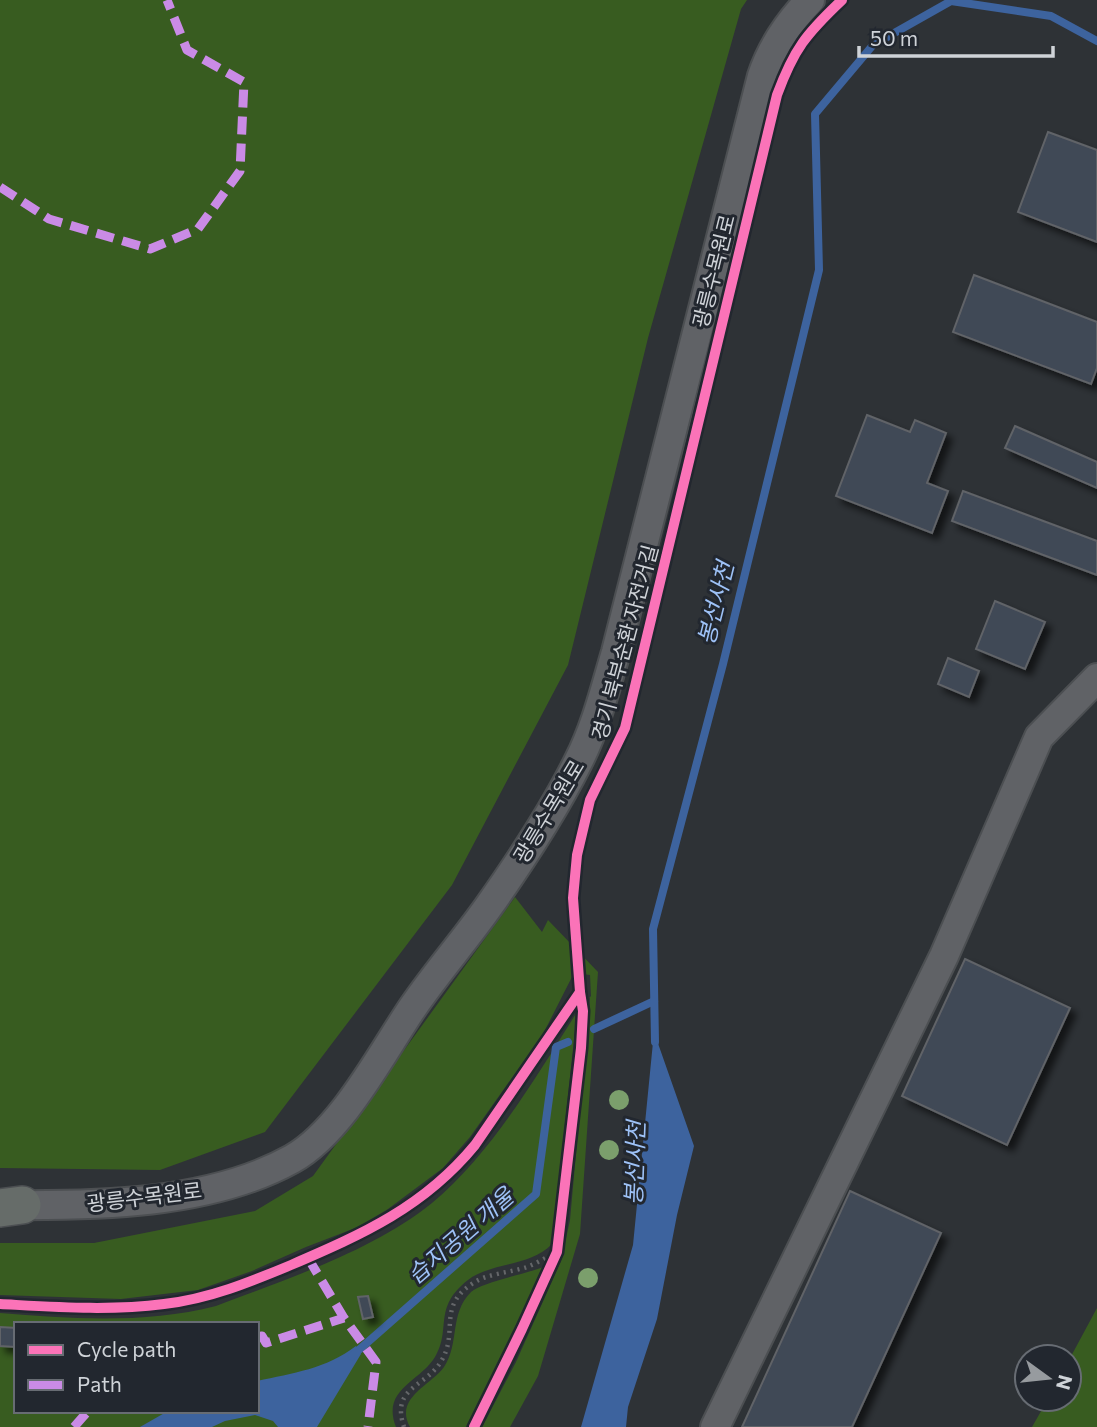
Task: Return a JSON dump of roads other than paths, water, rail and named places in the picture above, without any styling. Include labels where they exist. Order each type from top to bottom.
[{"type":"street","name":"광릉수목원로","points":[[7,1206],[177,1196],[264,1173],[295,1157],[327,1131],[355,1095],[415,1005],[524,854],[577,764],[597,718],[762,76],[769,53],[781,34],[810,0]]},
{"type":"street","points":[[715,1427],[944,956],[1039,737],[1097,678]]},
{"type":"water","points":[[654,1032],[694,1146],[677,1215],[657,1319],[628,1407],[626,1427],[581,1427],[633,1245]]},
{"type":"water","points":[[356,1346],[361,1354],[317,1427],[278,1427],[273,1421],[255,1415],[225,1421],[212,1427],[140,1427],[164,1413],[259,1413],[259,1381],[321,1365]]},
{"type":"waterway","name":"봉선사천","points":[[655,1042],[653,929],[723,664],[819,270],[815,114],[873,45],[951,1],[1051,16],[1097,41]]},
{"type":"waterway","name":"습지공원 개울","points":[[594,1029],[654,1001]]},
{"type":"waterway","name":"습지공원 개울","points":[[352,1356],[536,1194],[556,1047],[568,1042]]}]
